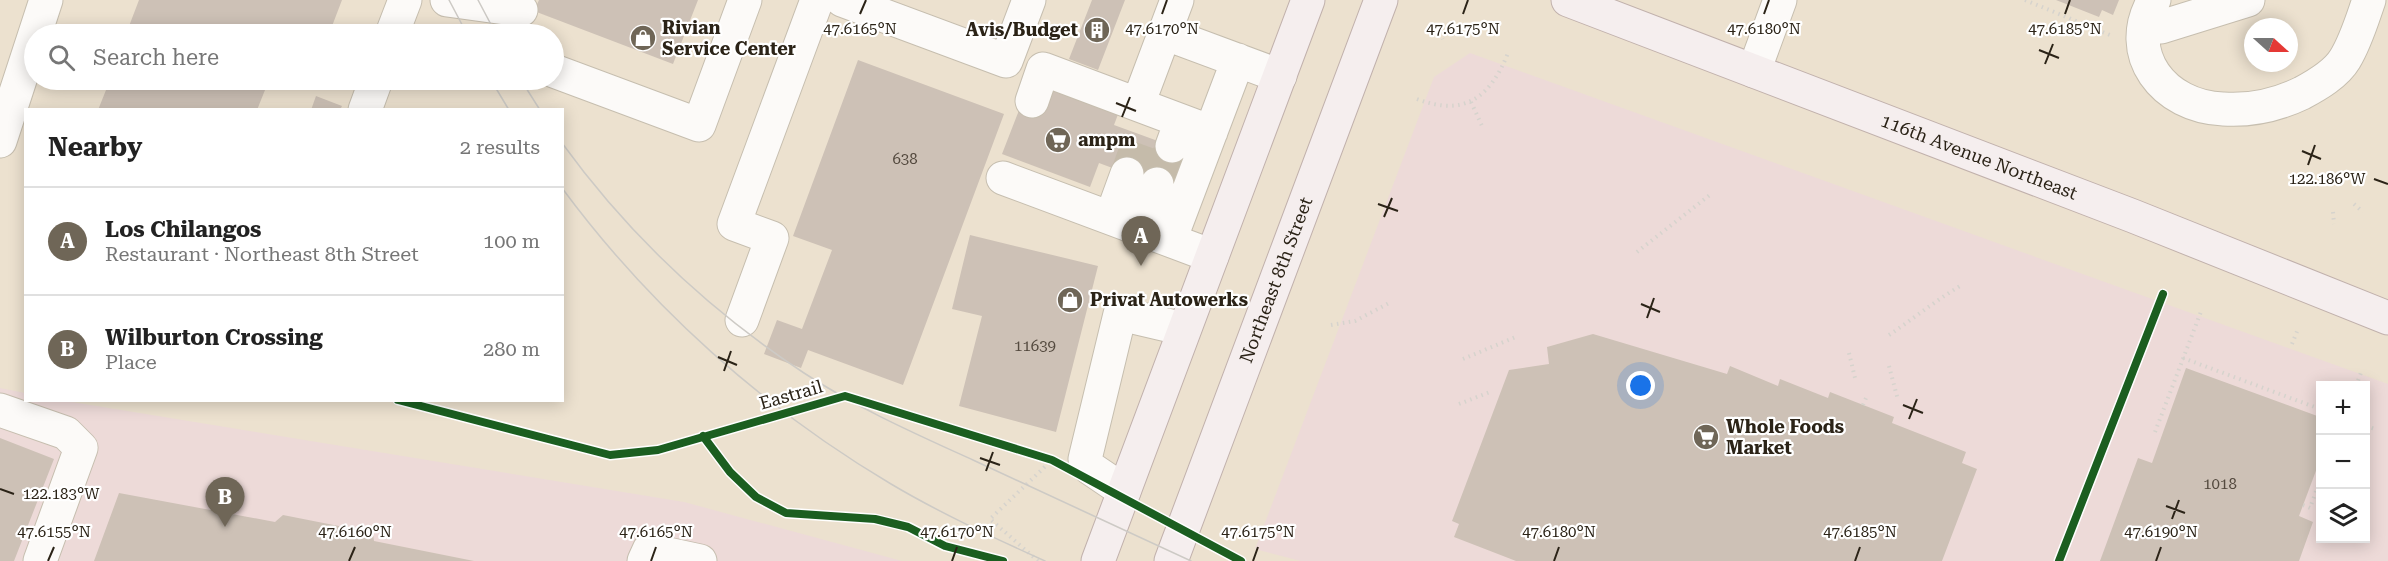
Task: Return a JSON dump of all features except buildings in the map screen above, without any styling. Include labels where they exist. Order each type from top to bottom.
[{"type":"main road","points":[[1098,561],[1308,0]]},
{"type":"main road","name":"Northeast 8th Street","points":[[1171,561],[1381,0]]},
{"type":"main road","name":"116th Avenue Northeast","points":[[1568,0],[2133,216],[2388,318]]},
{"type":"lane","points":[[38,24],[46,0]]},
{"type":"lane","points":[[396,24],[405,0]]},
{"type":"lane","points":[[447,0],[518,15]]},
{"type":"lane","points":[[564,75],[699,125],[745,0]]},
{"type":"lane","points":[[742,320],[772,238],[734,224],[817,0]]},
{"type":"lane","points":[[842,0],[1006,61],[1029,0]]},
{"type":"lane","points":[[1157,123],[1164,33],[1177,0]]},
{"type":"lane","points":[[1754,71],[1780,0]]},
{"type":"lane","points":[[2248,0],[2145,15],[2141,42],[2148,68],[2170,91],[2198,104],[2221,109],[2249,109],[2282,102],[2318,85],[2344,61],[2368,0]]},
{"type":"lane","points":[[1164,33],[1280,76]]},
{"type":"lane","points":[[1170,240],[1238,60]]},
{"type":"lane","points":[[0,141],[24,67]]},
{"type":"lane","points":[[1032,101],[1043,69],[1157,123],[1211,132]]},
{"type":"lane","points":[[366,108],[372,90]]},
{"type":"lane","points":[[1126,224],[1127,174]]},
{"type":"lane","points":[[1003,178],[1212,256]]},
{"type":"lane","points":[[1126,224],[1158,184]]},
{"type":"lane","points":[[1124,492],[1090,468],[1085,459],[1120,314],[1184,329]]},
{"type":"lane","points":[[0,410],[66,433],[81,448],[40,561]]},
{"type":"lane","points":[[647,555],[700,561]]},
{"type":"path","points":[[2025,0],[2038,3],[2111,36]]},
{"type":"path","points":[[1437,28],[1443,39]]},
{"type":"path","points":[[1417,99],[1435,105],[1452,107],[1471,102],[1491,87],[1508,53]]},
{"type":"path","points":[[1471,102],[1483,128]]},
{"type":"path","points":[[1637,252],[1711,194]]},
{"type":"path","points":[[2354,204],[2363,212]]},
{"type":"path","points":[[2334,212],[2334,224]]},
{"type":"path","points":[[1889,335],[1915,318],[1924,308],[1960,286]]},
{"type":"path","points":[[1331,325],[1356,321],[1391,302]]},
{"type":"path","points":[[2155,432],[2202,309]]},
{"type":"path","points":[[2292,344],[2298,329]]},
{"type":"path","points":[[1463,359],[1518,336]]},
{"type":"path","points":[[1849,353],[1856,382]]},
{"type":"path","points":[[2183,358],[2316,408]]},
{"type":"path","points":[[1889,366],[1898,400]]},
{"type":"path","points":[[2358,381],[2362,370]]},
{"type":"path","points":[[1459,404],[1490,392]]},
{"type":"path","points":[[1863,405],[1866,398]]},
{"type":"path","points":[[2370,427],[2375,429]]},
{"type":"path","points":[[1041,456],[1063,466]]},
{"type":"path","points":[[1038,561],[990,519],[1052,460]]},
{"type":"path","points":[[2303,505],[2310,508],[2317,489]]},
{"type":"shaded area","name":"Whole Foods Market","points":[[1470,53],[2388,384],[2388,561],[1301,561],[1255,549],[1434,77]]},
{"type":"shaded area","points":[[0,388],[24,393],[24,402],[72,402],[684,502],[902,561],[0,561]]},
{"type":"tunnel","points":[[1127,174],[1141,135]]},
{"type":"tunnel","points":[[1157,184],[1172,146]]},
{"type":"tram line","points":[[449,0],[462,24]]},
{"type":"tram line","points":[[478,0],[491,24]]},
{"type":"tram line","points":[[497,90],[508,108]]},
{"type":"tram line","points":[[527,90],[539,108]]},
{"type":"tram line","points":[[564,146],[614,209],[672,269],[736,324],[804,373],[887,420],[1191,561]]},
{"type":"tram line","points":[[564,191],[596,232],[671,314],[754,388],[798,422],[910,495],[1045,561]]},
{"type":"cycle path","points":[[2059,561],[2163,294]]},
{"type":"cycle path","name":"Eastrail","points":[[406,402],[610,455],[658,450],[845,396],[1052,460],[1241,561]]},
{"type":"cycle path","points":[[703,436],[730,472],[756,497],[786,513],[875,519],[908,527],[945,546],[1003,561]]},
{"type":"place","name":"Avis/Budget","points":[[1097,30]]},
{"type":"place","name":"Rivian Service Center","points":[[643,38]]},
{"type":"place","name":"ampm","points":[[1058,140]]},
{"type":"place","name":"Los Chilangos","points":[[1141,266]]},
{"type":"place","name":"Privat Autowerks","points":[[1070,300]]},
{"type":"place","name":"Whole Foods Market","points":[[1706,437]]},
{"type":"place","name":"Wilburton Crossing","points":[[225,527]]}]
